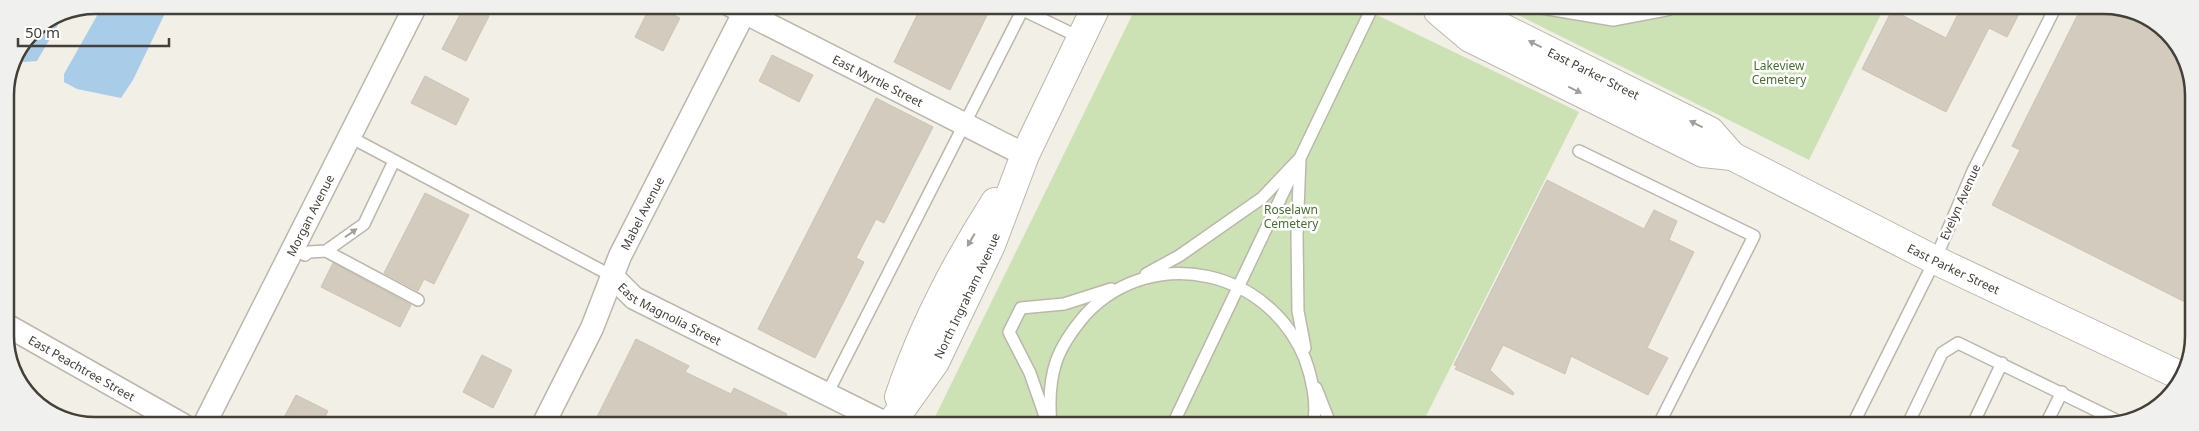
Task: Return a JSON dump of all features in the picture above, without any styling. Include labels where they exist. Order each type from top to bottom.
[{"type":"street","name":"Morgan Avenue","points":[[208,417],[412,14]]},
{"type":"street","name":"Mabel Avenue","points":[[547,417],[592,328],[620,256],[738,14]]},
{"type":"street","name":"East Myrtle Street","points":[[752,14],[1025,155]]},
{"type":"street","name":"North Ingraham Avenue","points":[[895,417],[935,362],[992,246],[1025,155],[1093,14]]},
{"type":"street","name":"East Parker Street","points":[[1464,14],[1481,17],[1490,21],[1710,131],[1732,156],[1935,260],[2176,374]]},
{"type":"street","name":"East Magnolia Street","points":[[612,276],[634,298],[872,417]]},
{"type":"street","name":"East Peachtree Street","points":[[14,329],[168,417]]},
{"type":"lane","points":[[827,394],[1021,14]]},
{"type":"lane","points":[[1035,14],[1081,38]]},
{"type":"lane","points":[[1176,417],[1369,14]]},
{"type":"lane","points":[[1577,14],[1613,20],[1645,14]]},
{"type":"lane","name":"Evelyn Avenue","points":[[1856,417],[1935,260],[1973,171],[2052,14]]},
{"type":"lane","name":"East Magnolia Street","points":[[350,137],[612,276]]},
{"type":"lane","points":[[1580,151],[1754,236],[1663,417]]},
{"type":"lane","points":[[1049,417],[1048,398],[1056,361],[1073,328],[1098,302],[1179,256],[1262,198],[1300,158]]},
{"type":"lane","points":[[1300,158],[1296,236],[1298,311],[1311,376],[1314,417]]},
{"type":"lane","points":[[326,251],[364,224],[394,161]]},
{"type":"lane","points":[[294,249],[305,255],[309,252],[326,251],[418,300]]},
{"type":"lane","points":[[1047,417],[1030,373],[1009,332],[1021,308],[1064,304],[1167,274],[1204,275],[1239,286],[1272,308],[1296,339],[1327,417]]},
{"type":"lane","points":[[1911,417],[1942,353],[1958,343],[2110,417]]},
{"type":"lane","points":[[1976,417],[2002,363]]},
{"type":"lane","points":[[2050,417],[2062,392]]},
{"type":"green space","name":"Roselawn Cemetery","points":[[1133,14],[1375,14],[1579,112],[1426,417],[935,417]]},
{"type":"green space","name":"Lakeview Cemetery","points":[[1516,14],[1881,14],[1809,160]]},
{"type":"water","points":[[98,14],[165,14],[133,80],[121,98],[77,89],[64,82],[64,74]]},
{"type":"water","points":[[59,22],[37,61],[22,61],[27,50],[37,37]]},
{"type":"building","points":[[460,14],[485,14],[489,16],[466,61],[442,49]]},
{"type":"building","points":[[646,14],[671,14],[680,18],[663,51],[635,37]]},
{"type":"building","points":[[918,14],[988,14],[950,90],[894,62]]},
{"type":"building","points":[[1890,14],[1900,14],[1946,38],[1958,14],[2019,14],[2007,37],[1989,28],[1946,112],[1862,69]]},
{"type":"building","points":[[2078,14],[2115,14],[2125,16],[2149,27],[2162,37],[2174,54],[2184,79],[2185,302],[1992,205],[2020,150],[2012,146]]},
{"type":"building","points":[[772,55],[813,75],[799,102],[759,81]]},
{"type":"building","points":[[425,76],[469,99],[456,125],[411,103]]},
{"type":"building","points":[[876,98],[933,127],[884,223],[876,219],[856,258],[864,262],[815,358],[758,329]]},
{"type":"building","points":[[1547,180],[1644,229],[1654,210],[1677,221],[1669,240],[1694,252],[1647,348],[1668,358],[1648,395],[1571,356],[1565,374],[1503,345],[1490,370],[1514,393],[1513,395],[1455,369],[1457,366],[1454,365]]},
{"type":"building","points":[[425,193],[469,215],[434,284],[424,279],[418,291],[384,273]]},
{"type":"building","points":[[333,263],[411,305],[400,327],[321,287]]},
{"type":"building","points":[[636,339],[689,366],[685,372],[731,394],[734,388],[787,414],[785,417],[597,417]]},
{"type":"building","points":[[482,355],[512,370],[493,408],[463,392]]},
{"type":"building","points":[[296,395],[328,411],[325,417],[284,417]]}]
